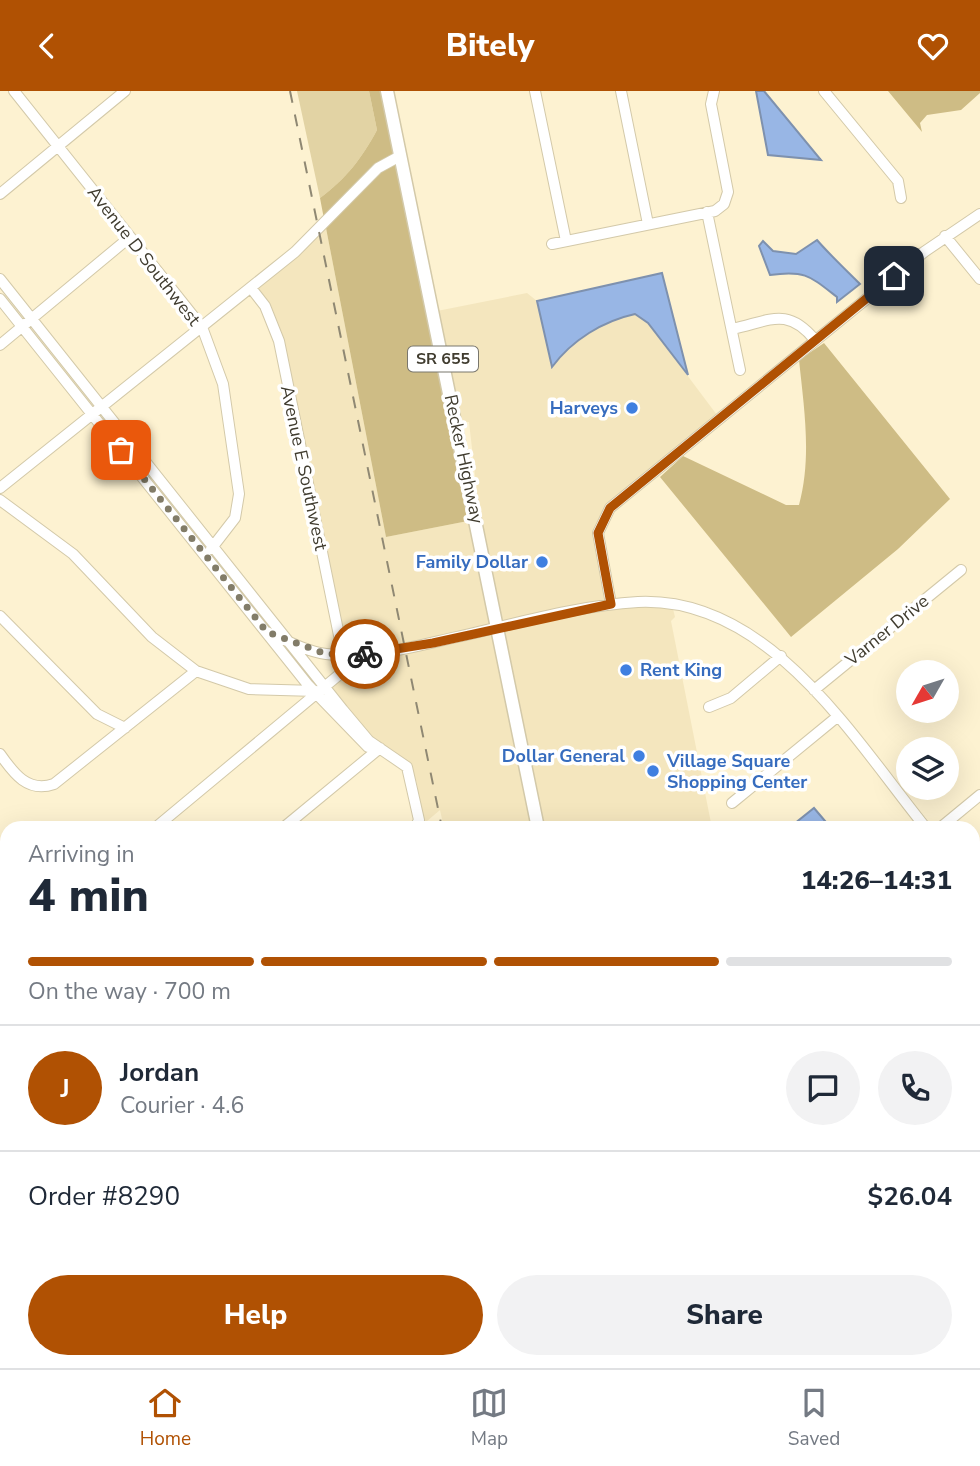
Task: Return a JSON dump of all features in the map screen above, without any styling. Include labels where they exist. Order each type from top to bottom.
[{"type":"main road","name":"Recker Highway","points":[[387,91],[537,821]]},
{"type":"street","name":"Avenue D Southwest","points":[[14,91],[202,327],[222,377],[239,494],[235,519],[204,555]]},
{"type":"street","points":[[0,194],[125,91]]},
{"type":"street","points":[[535,91],[566,241]]},
{"type":"street","points":[[621,91],[648,224]]},
{"type":"street","points":[[552,244],[707,212],[724,204],[729,192],[711,104],[714,91]]},
{"type":"street","points":[[824,91],[898,181],[901,198]]},
{"type":"street","points":[[0,488],[251,288],[319,230],[378,168],[400,156]]},
{"type":"street","points":[[707,212],[740,370]]},
{"type":"street","points":[[611,604],[598,533],[610,508],[945,236],[980,214]]},
{"type":"street","points":[[945,236],[980,279]]},
{"type":"street","points":[[0,345],[130,237]]},
{"type":"street","points":[[0,279],[290,642],[355,736],[378,750],[402,772],[413,821]]},
{"type":"street","name":"Avenue E Southwest","points":[[251,288],[265,306],[279,341],[343,655]]},
{"type":"street","points":[[0,299],[308,685],[320,689]]},
{"type":"street","points":[[732,329],[788,318],[802,324],[815,340]]},
{"type":"street","points":[[0,500],[73,554],[152,637],[196,671],[249,689],[320,689]]},
{"type":"street","name":"Varner Drive","points":[[814,690],[961,570]]},
{"type":"street","points":[[267,632],[310,651],[343,655],[364,654],[433,643],[611,604],[653,602],[688,608],[731,624],[781,656],[837,717],[920,821]]},
{"type":"street","points":[[0,616],[97,714],[125,728]]},
{"type":"street","points":[[163,821],[364,654]]},
{"type":"street","points":[[709,707],[731,698],[781,656]]},
{"type":"street","points":[[0,754],[25,782],[43,787],[59,782],[196,671]]},
{"type":"street","points":[[732,803],[837,717]]},
{"type":"street","points":[[292,821],[378,750]]},
{"type":"street","points":[[948,821],[980,795]]},
{"type":"shaded area","points":[[297,91],[369,91],[377,130],[353,167],[320,198]]},
{"type":"shaded area","points":[[369,91],[383,91],[395,153],[376,165],[324,219],[320,198],[353,167],[377,130]]},
{"type":"shaded area","points":[[888,91],[980,93],[961,110],[927,115],[920,123],[922,132]]},
{"type":"shaded area","points":[[397,160],[473,520],[386,537],[326,228],[381,171]]},
{"type":"shaded area","points":[[326,228],[386,537],[473,520],[493,625],[432,640],[346,651],[279,327],[256,288]]},
{"type":"shaded area","points":[[527,293],[537,301],[551,366],[581,339],[611,319],[635,314],[648,323],[717,415],[607,506],[601,515],[594,534],[607,602],[501,623],[480,519],[469,422],[461,422],[437,311]]},
{"type":"shaded area","points":[[824,343],[950,499],[898,549],[791,637],[660,477],[683,456],[786,505],[799,505],[806,451],[799,360]]},
{"type":"shaded area","points":[[639,606],[673,609],[675,617],[671,621],[711,821],[541,821],[502,631],[612,608]]},
{"type":"shaded area","points":[[494,632],[533,821],[442,821],[440,810],[427,821],[420,821],[417,783],[410,766],[372,739],[329,686],[366,657]]},
{"type":"water","points":[[756,91],[764,91],[821,160],[768,155]]},
{"type":"water","points":[[817,240],[860,284],[837,302],[837,297],[806,276],[791,273],[770,275],[759,246],[763,241],[773,251],[796,254]]},
{"type":"water","points":[[662,273],[688,375],[648,323],[635,314],[611,321],[589,333],[569,348],[552,367],[537,301]]},
{"type":"water","points":[[814,808],[825,821],[798,821]]},
{"type":"railway","points":[[290,91],[441,821]]},
{"type":"way so far","points":[[121,450],[267,632],[310,651],[343,655],[365,654]]},
{"type":"place","name":"Harveys","points":[[632,408]]},
{"type":"place","name":"Family Dollar","points":[[542,562]]},
{"type":"place","name":"Rent King","points":[[626,670]]},
{"type":"place","name":"Dollar General","points":[[639,756]]},
{"type":"place","name":"Village Square Shopping Center","points":[[653,771]]},
{"type":"route","points":[[365,654],[433,643],[611,604],[598,533],[610,508],[894,276]]}]
